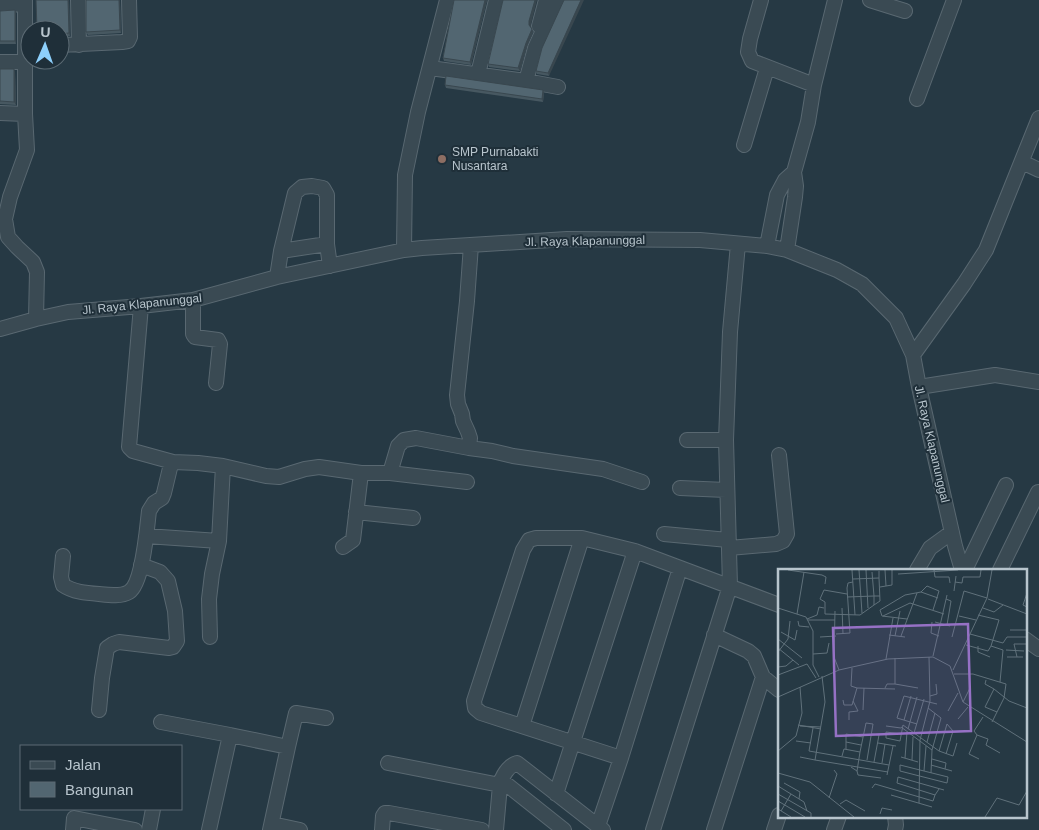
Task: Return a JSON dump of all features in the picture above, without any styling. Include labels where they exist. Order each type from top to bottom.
[{"type":"street","points":[[78,0],[79,44]]},
{"type":"street","points":[[70,44],[128,41],[130,37],[129,0]]},
{"type":"street","points":[[404,250],[406,175],[418,112],[447,0]]},
{"type":"street","points":[[478,74],[496,0]]},
{"type":"street","points":[[536,48],[540,20],[546,0]]},
{"type":"street","points":[[526,81],[536,48],[558,0]]},
{"type":"street","points":[[761,0],[748,52],[752,61],[814,85]]},
{"type":"street","points":[[787,250],[796,186],[794,172],[808,122],[814,85],[835,0]]},
{"type":"street","points":[[917,98],[954,0]]},
{"type":"street","points":[[878,1],[905,11]]},
{"type":"street","points":[[0,5],[25,2],[26,20]]},
{"type":"street","points":[[0,62],[20,62]]},
{"type":"street","points":[[430,68],[558,87]]},
{"type":"street","points":[[744,145],[767,68]]},
{"type":"street","points":[[25,70],[27,150],[10,197],[6,219],[8,237],[32,262],[37,272],[36,319]]},
{"type":"street","points":[[0,113],[25,114]]},
{"type":"street","points":[[913,355],[986,250],[1039,118]]},
{"type":"street","points":[[1022,162],[1039,170]]},
{"type":"street","points":[[767,246],[777,195],[785,180],[794,172]]},
{"type":"street","points":[[277,277],[281,251],[296,193],[302,187],[323,188],[327,195],[327,244],[330,266]]},
{"type":"street","name":"Jl. Raya Klapanunggal","points":[[0,330],[68,312],[193,300],[277,277],[404,250],[422,248],[566,239],[676,240],[767,246],[787,250],[837,270],[862,284],[896,318],[913,355],[962,569]]},
{"type":"street","points":[[281,251],[327,244]]},
{"type":"street","points":[[653,830],[730,586],[726,440],[730,332],[738,244]]},
{"type":"street","points":[[469,448],[470,438],[463,421],[457,395],[471,245]]},
{"type":"street","points":[[193,300],[193,334],[195,337],[218,340],[219,342],[216,383]]},
{"type":"street","points":[[141,306],[129,447],[133,452],[173,462],[223,466],[266,476],[279,477],[319,467],[360,473],[390,473],[467,482]]},
{"type":"street","points":[[919,387],[995,375],[1039,382]]},
{"type":"street","points":[[390,473],[398,446],[404,440],[416,438],[512,456],[603,469],[642,482]]},
{"type":"street","points":[[688,440],[726,440]]},
{"type":"street","points":[[664,534],[728,544],[776,544],[783,541],[787,534],[779,455]]},
{"type":"street","points":[[63,556],[61,577],[63,585],[70,590],[117,595],[130,592],[136,583],[141,565],[149,510],[164,494],[173,462]]},
{"type":"street","points":[[210,636],[209,599],[218,541],[223,466]]},
{"type":"street","points":[[343,547],[354,540],[360,473]]},
{"type":"street","points":[[966,569],[1006,485]]},
{"type":"street","points":[[680,488],[726,490]]},
{"type":"street","points":[[1000,569],[1038,492]]},
{"type":"street","points":[[356,512],[413,518]]},
{"type":"street","points":[[918,569],[930,548],[952,532]]},
{"type":"street","points":[[146,536],[218,541]]},
{"type":"street","points":[[621,758],[481,713],[475,708],[474,701],[523,550],[529,540],[536,538],[582,538],[635,551],[778,605]]},
{"type":"street","points":[[522,726],[582,538]]},
{"type":"street","points":[[556,794],[635,551]]},
{"type":"street","points":[[99,710],[107,648],[119,642],[169,648],[173,647],[177,641],[175,611],[168,581],[160,572],[141,565]]},
{"type":"street","points":[[496,830],[501,782],[507,771],[514,764],[517,764],[600,828],[680,568]]},
{"type":"street","points":[[714,635],[748,651],[754,656],[764,677],[778,689]]},
{"type":"street","points":[[1026,640],[1039,650]]},
{"type":"street","points":[[714,830],[764,677]]},
{"type":"street","points":[[300,830],[271,827],[288,747],[296,713],[326,718]]},
{"type":"street","points":[[160,722],[288,747]]},
{"type":"street","points":[[209,830],[230,736]]},
{"type":"street","points":[[388,763],[501,782],[564,830]]},
{"type":"street","points":[[148,830],[153,810]]},
{"type":"street","points":[[382,830],[383,816],[385,813],[389,813],[482,830]]},
{"type":"street","points":[[74,819],[92,815],[135,830]]},
{"type":"street","points":[[544,830],[546,816]]},
{"type":"street","points":[[774,830],[778,818]]},
{"type":"street","points":[[834,830],[838,818]]},
{"type":"building","points":[[36,0],[68,0],[69,20],[37,20]]},
{"type":"building","points":[[86,0],[119,0],[120,30],[86,32]]},
{"type":"building","points":[[454,0],[485,0],[470,62],[443,58]]},
{"type":"building","points":[[503,0],[535,0],[529,21],[532,29],[518,68],[488,64]]},
{"type":"building","points":[[564,0],[581,0],[548,73],[536,71],[542,48]]},
{"type":"building","points":[[15,10],[15,41],[0,41],[0,11]]},
{"type":"building","points":[[0,69],[14,69],[14,102],[0,101]]},
{"type":"building","points":[[446,76],[543,90],[542,99],[445,85]]},
{"type":"place","name":"SMP Purnabakti Nusantara","points":[[442,159]]}]
